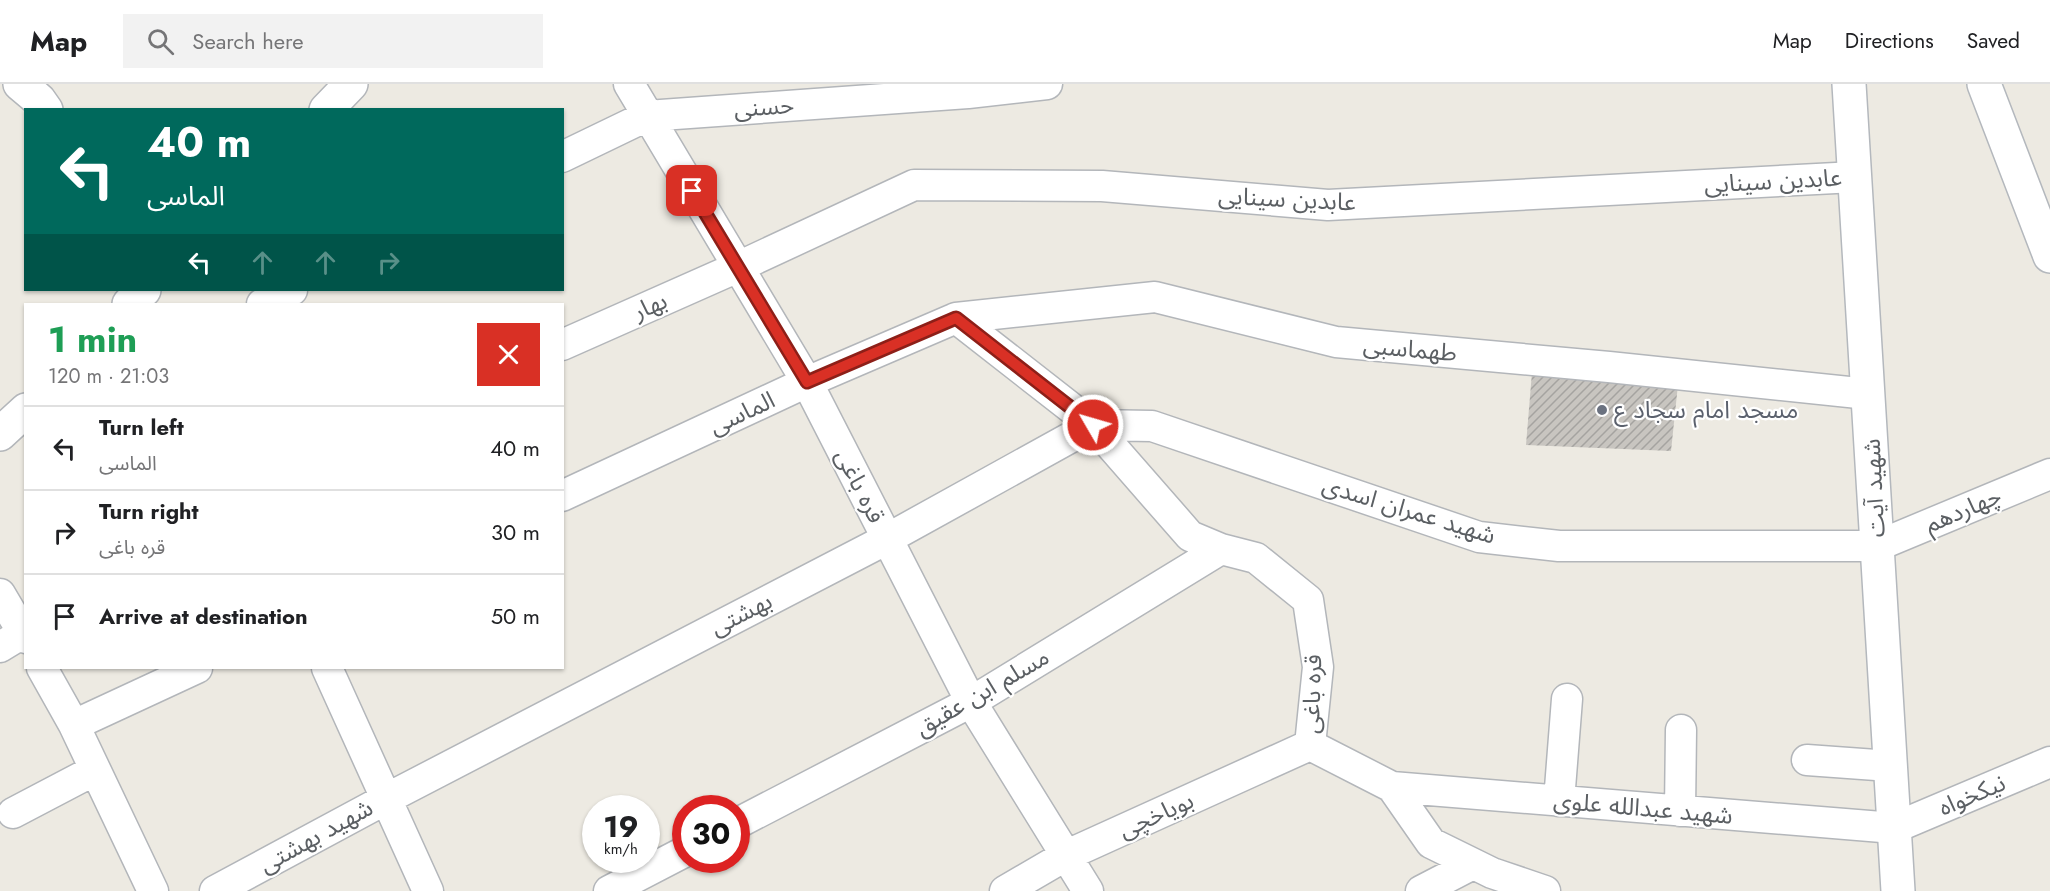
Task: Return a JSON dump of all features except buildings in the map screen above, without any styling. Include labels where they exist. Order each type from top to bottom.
[{"type":"main road","points":[[20,84],[39,100],[45,108]]},
{"type":"main road","points":[[328,108],[351,84]]},
{"type":"main road","name":"شهید آیت","points":[[1849,84],[1898,891]]},
{"type":"main road","points":[[1984,84],[2042,208],[2050,256]]},
{"type":"main road","points":[[0,434],[24,412]]},
{"type":"street","name":"قره باغی","points":[[628,84],[807,382],[971,702],[1088,891]]},
{"type":"street","name":"حسنی","points":[[564,156],[647,116],[968,93],[1047,84]]},
{"type":"street","name":"عابدین سینایی","points":[[738,267],[914,185],[1102,186],[1328,204],[1855,177]]},
{"type":"street","name":"بهار","points":[[564,344],[738,267]]},
{"type":"street","points":[[264,303],[290,291]]},
{"type":"street","name":"طهماسبی","points":[[956,318],[1155,297],[1336,342],[1868,394]]},
{"type":"street","name":"قره باغی","points":[[956,318],[1093,425],[1190,536],[1221,549],[1256,558],[1308,600],[1318,667],[1310,745],[1392,787],[1431,843],[1492,873],[1545,891]]},
{"type":"street","name":"الماسی","points":[[564,495],[807,382],[956,318]]},
{"type":"street","name":"بهشتی","points":[[386,798],[887,538],[1093,425]]},
{"type":"street","name":"شهید عمران اسدی","points":[[1093,425],[1152,426],[1479,537],[1558,546],[1877,546]]},
{"type":"street","name":"چهاردهم","points":[[1877,546],[2050,474]]},
{"type":"street","name":"مسلم ابن عقیق","points":[[750,818],[971,702],[1221,549]]},
{"type":"street","points":[[43,669],[74,725],[153,891]]},
{"type":"street","points":[[74,725],[194,669]]},
{"type":"street","points":[[327,669],[428,891]]},
{"type":"street","points":[[1559,801],[1567,699]]},
{"type":"street","points":[[1680,811],[1681,730]]},
{"type":"street","name":"بویاخچی","points":[[1005,891],[1065,856],[1310,745]]},
{"type":"street","points":[[1807,760],[1890,766]]},
{"type":"street","name":"نیکخواه","points":[[1894,828],[2050,762]]},
{"type":"street","points":[[12,813],[95,770]]},
{"type":"street","name":"شهید عبدالله علوی","points":[[1392,787],[1894,828]]},
{"type":"street","name":"شهید بهشتی","points":[[233,887],[386,798]]},
{"type":"street","points":[[609,891],[672,858]]},
{"type":"street","points":[[1424,890],[1473,864]]},
{"type":"place","name":"مسجد امام سجاد ع","points":[[1602,410]]},
{"type":"route","points":[[692,191],[807,382],[956,318],[1093,425]]}]
